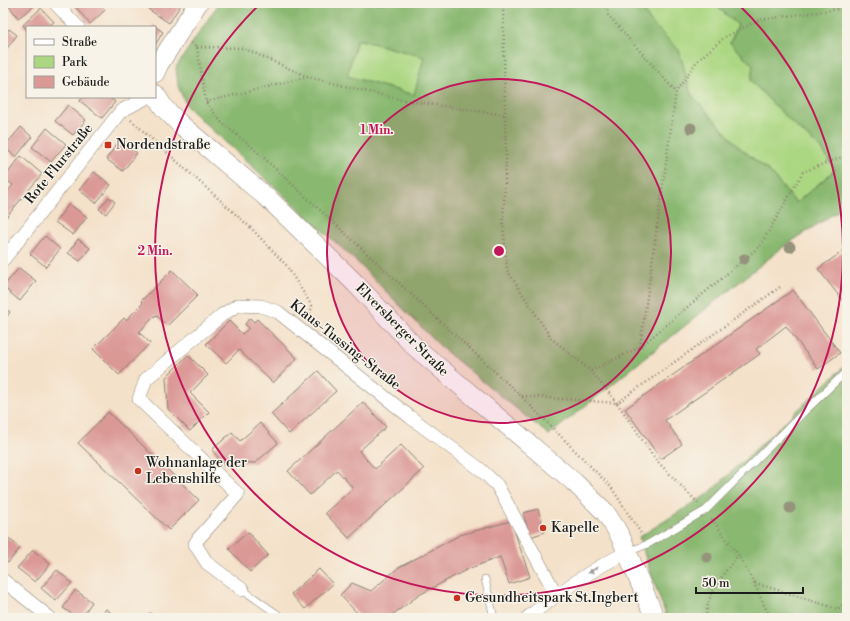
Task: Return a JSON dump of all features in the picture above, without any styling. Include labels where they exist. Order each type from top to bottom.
[{"type":"main road","points":[[156,71],[198,3]]},
{"type":"main road","name":"Elversberger Straße","points":[[156,96],[164,108],[180,124],[272,202],[356,284],[414,346],[574,482],[605,512],[628,552],[655,618]]},
{"type":"street","points":[[55,3],[77,26]]},
{"type":"street","name":"Rote Flurstraße","points":[[3,260],[121,111],[146,98]]},
{"type":"street","name":"Klaus-Tussing-Straße","points":[[243,590],[207,562],[195,544],[238,494],[139,399],[146,379],[222,315],[238,305],[261,306],[278,312],[410,417],[480,469],[497,484],[557,596]]},
{"type":"street","points":[[527,618],[583,576],[608,561],[628,552]]},
{"type":"street","points":[[3,580],[50,618]]},
{"type":"lane","points":[[628,552],[648,544],[706,510],[847,371]]},
{"type":"lane","points":[[485,578],[494,618]]},
{"type":"lane","points":[[243,590],[283,618]]},
{"type":"path","points":[[503,3],[506,159],[503,222],[507,270],[551,338],[591,371],[617,403],[656,460],[706,510],[738,555],[754,583],[770,618]]},
{"type":"path","points":[[604,3],[608,15],[676,92]]},
{"type":"path","points":[[640,347],[676,92],[697,60],[725,37],[738,30],[759,20],[847,8]]},
{"type":"path","points":[[188,41],[197,47],[243,48],[308,77],[402,100],[505,115]]},
{"type":"path","points":[[197,47],[206,102],[221,122],[252,147],[520,396],[611,487],[648,544]]},
{"type":"path","points":[[206,102],[308,77]]},
{"type":"path","points":[[121,111],[251,228],[286,265],[312,306],[306,334]]},
{"type":"path","points":[[591,371],[640,347],[760,246],[803,172],[847,155]]},
{"type":"path","points":[[520,396],[617,403],[780,287]]},
{"type":"path","points":[[706,618],[707,608],[715,585],[738,555]]},
{"type":"path","points":[[754,583],[838,610],[847,600]]},
{"type":"green space","points":[[219,3],[639,3],[650,21],[679,50],[691,94],[739,147],[770,172],[796,203],[835,170],[822,149],[794,125],[751,81],[753,65],[730,43],[738,25],[713,3],[847,3],[847,205],[783,247],[549,435],[443,349],[357,262],[187,107],[178,86],[176,67]],"holes":[[[357,39],[424,57],[414,95],[347,76]]]},
{"type":"green space","points":[[639,3],[713,3],[738,25],[730,43],[753,65],[751,81],[794,125],[822,149],[835,170],[796,203],[770,172],[739,147],[690,94],[679,50],[650,21]]},
{"type":"green space","points":[[357,39],[425,57],[414,95],[346,76]]},
{"type":"green space","points":[[847,364],[847,618],[667,618],[639,537],[708,494]]},
{"type":"building","points":[[7,3],[36,3],[37,4],[18,18]]},
{"type":"building","points":[[72,3],[99,3],[105,10],[90,24]]},
{"type":"building","points":[[152,3],[182,3],[169,23],[148,9]]},
{"type":"building","points":[[41,8],[54,22],[49,26],[26,26],[26,29],[23,25]]},
{"type":"building","points":[[156,27],[163,32],[156,43]]},
{"type":"building","points":[[9,29],[17,35],[5,51],[6,52],[3,57],[3,31],[6,33]]},
{"type":"building","points":[[82,98],[110,98],[115,102],[102,118],[80,101]]},
{"type":"building","points":[[68,105],[86,120],[73,135],[55,121]]},
{"type":"building","points":[[21,127],[32,137],[16,157],[4,147]]},
{"type":"building","points":[[47,128],[66,144],[51,162],[32,147]]},
{"type":"building","points":[[120,140],[137,153],[123,171],[106,159]]},
{"type":"building","points":[[21,156],[42,174],[3,221],[3,197],[13,185],[4,178]]},
{"type":"building","points":[[94,172],[111,185],[96,203],[79,190]]},
{"type":"building","points":[[109,197],[115,202],[106,214],[99,209]]},
{"type":"building","points":[[69,204],[87,217],[73,235],[55,222]]},
{"type":"building","points":[[45,236],[60,249],[46,267],[30,254]]},
{"type":"building","points":[[78,239],[90,248],[80,261],[68,253]]},
{"type":"building","points":[[847,248],[847,306],[818,269]]},
{"type":"building","points":[[19,268],[36,281],[20,301],[3,287]]},
{"type":"building","points":[[172,270],[198,295],[167,326],[156,315],[139,332],[150,343],[119,375],[93,349],[124,318],[126,320],[143,303],[141,301]]},
{"type":"building","points":[[793,290],[840,353],[818,369],[786,326],[756,349],[760,354],[665,420],[682,444],[661,459],[625,409]]},
{"type":"building","points":[[3,307],[10,312],[3,322]]},
{"type":"building","points":[[250,318],[254,322],[257,319],[297,358],[273,383],[239,350],[226,363],[206,344],[229,321],[242,334],[249,328],[245,324]]},
{"type":"building","points":[[188,355],[208,375],[190,393],[209,412],[190,431],[168,409],[166,377]]},
{"type":"building","points":[[318,371],[336,391],[289,434],[271,414]]},
{"type":"building","points":[[363,402],[386,427],[359,451],[375,469],[401,445],[424,469],[349,538],[325,513],[353,488],[337,470],[310,495],[288,471]]},
{"type":"building","name":"Wohnanlage der Lebenshilfe","points":[[108,412],[199,500],[169,530],[78,443]]},
{"type":"building","points":[[260,423],[278,443],[255,463],[222,462],[212,450],[232,432],[240,441]]},
{"type":"building","points":[[538,509],[545,532],[530,537],[523,513]]},
{"type":"building","points":[[511,521],[530,577],[509,584],[500,557],[468,569],[419,595],[388,618],[362,618],[340,595],[352,583],[371,591],[398,568],[460,535]]},
{"type":"building","points":[[248,532],[268,555],[250,572],[229,549]]},
{"type":"building","points":[[6,536],[20,548],[8,563],[3,559],[3,540]]},
{"type":"building","points":[[33,550],[50,564],[35,582],[17,568]]},
{"type":"building","points":[[319,569],[333,584],[305,609],[291,594]]},
{"type":"building","points":[[57,570],[72,583],[56,601],[41,588]]},
{"type":"building","points":[[75,590],[92,602],[81,618],[78,618],[63,608]]},
{"type":"building","points":[[106,609],[118,618],[99,618]]},
{"type":"building","points":[[150,613],[157,618],[146,618]]},
{"type":"place","name":"Nordendstraße","points":[[108,145]]},
{"type":"place","name":"Wohnanlage der Lebenshilfe","points":[[138,471]]},
{"type":"place","name":"Kapelle","points":[[543,528]]},
{"type":"place","name":"Gesundheitspark St.Ingbert","points":[[457,598]]}]
